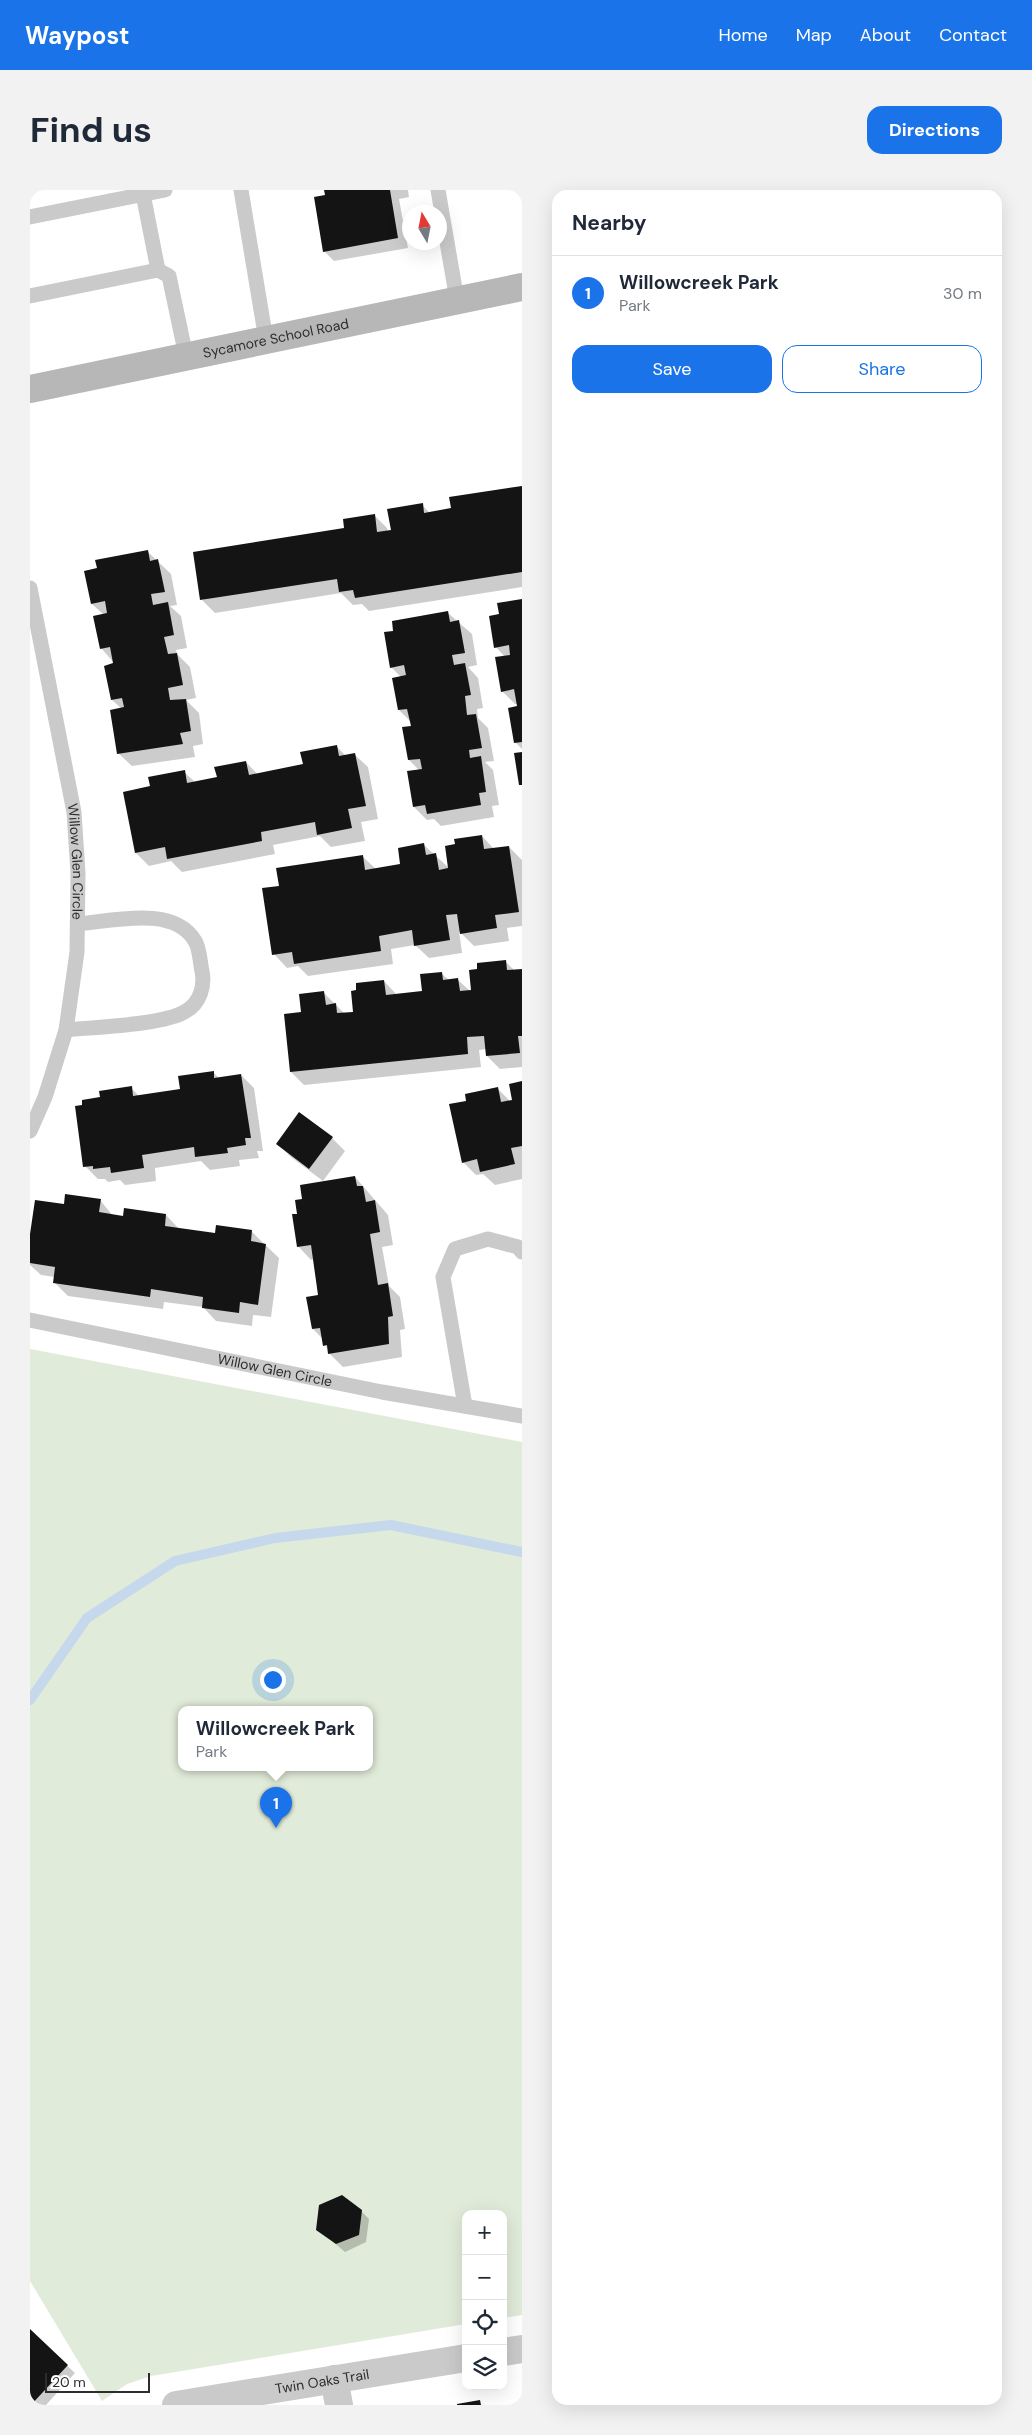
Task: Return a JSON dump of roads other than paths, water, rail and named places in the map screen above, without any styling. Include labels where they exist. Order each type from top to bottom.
[{"type":"main road","name":"Sycamore School Road","points":[[30,389],[522,287]]},
{"type":"street","points":[[507,2351],[522,2349]]},
{"type":"street","name":"Twin Oaks Trail","points":[[176,2405],[462,2359]]},
{"type":"street","points":[[334,2378],[339,2405]]},
{"type":"lane","points":[[30,217],[165,190]]},
{"type":"lane","points":[[241,190],[266,340]]},
{"type":"lane","points":[[438,190],[457,300]]},
{"type":"lane","points":[[143,194],[158,270]]},
{"type":"lane","points":[[30,296],[158,270],[169,276],[186,356]]},
{"type":"lane","name":"Willow Glen Circle","points":[[30,588],[74,812],[78,873],[77,952],[66,1030],[45,1097],[30,1131]]},
{"type":"lane","points":[[66,1030],[169,1019],[187,1011],[200,998],[204,979],[196,942],[180,925],[160,918],[78,924]]},
{"type":"lane","points":[[465,1406],[443,1277],[455,1249],[488,1239],[518,1248],[522,1252]]},
{"type":"lane","name":"Willow Glen Circle","points":[[30,1320],[373,1390],[522,1416]]},
{"type":"waterway","points":[[30,1700],[87,1618],[175,1561],[275,1538],[391,1525],[522,1552]]},
{"type":"place","name":"Willowcreek Park","points":[[276,1828]]}]
